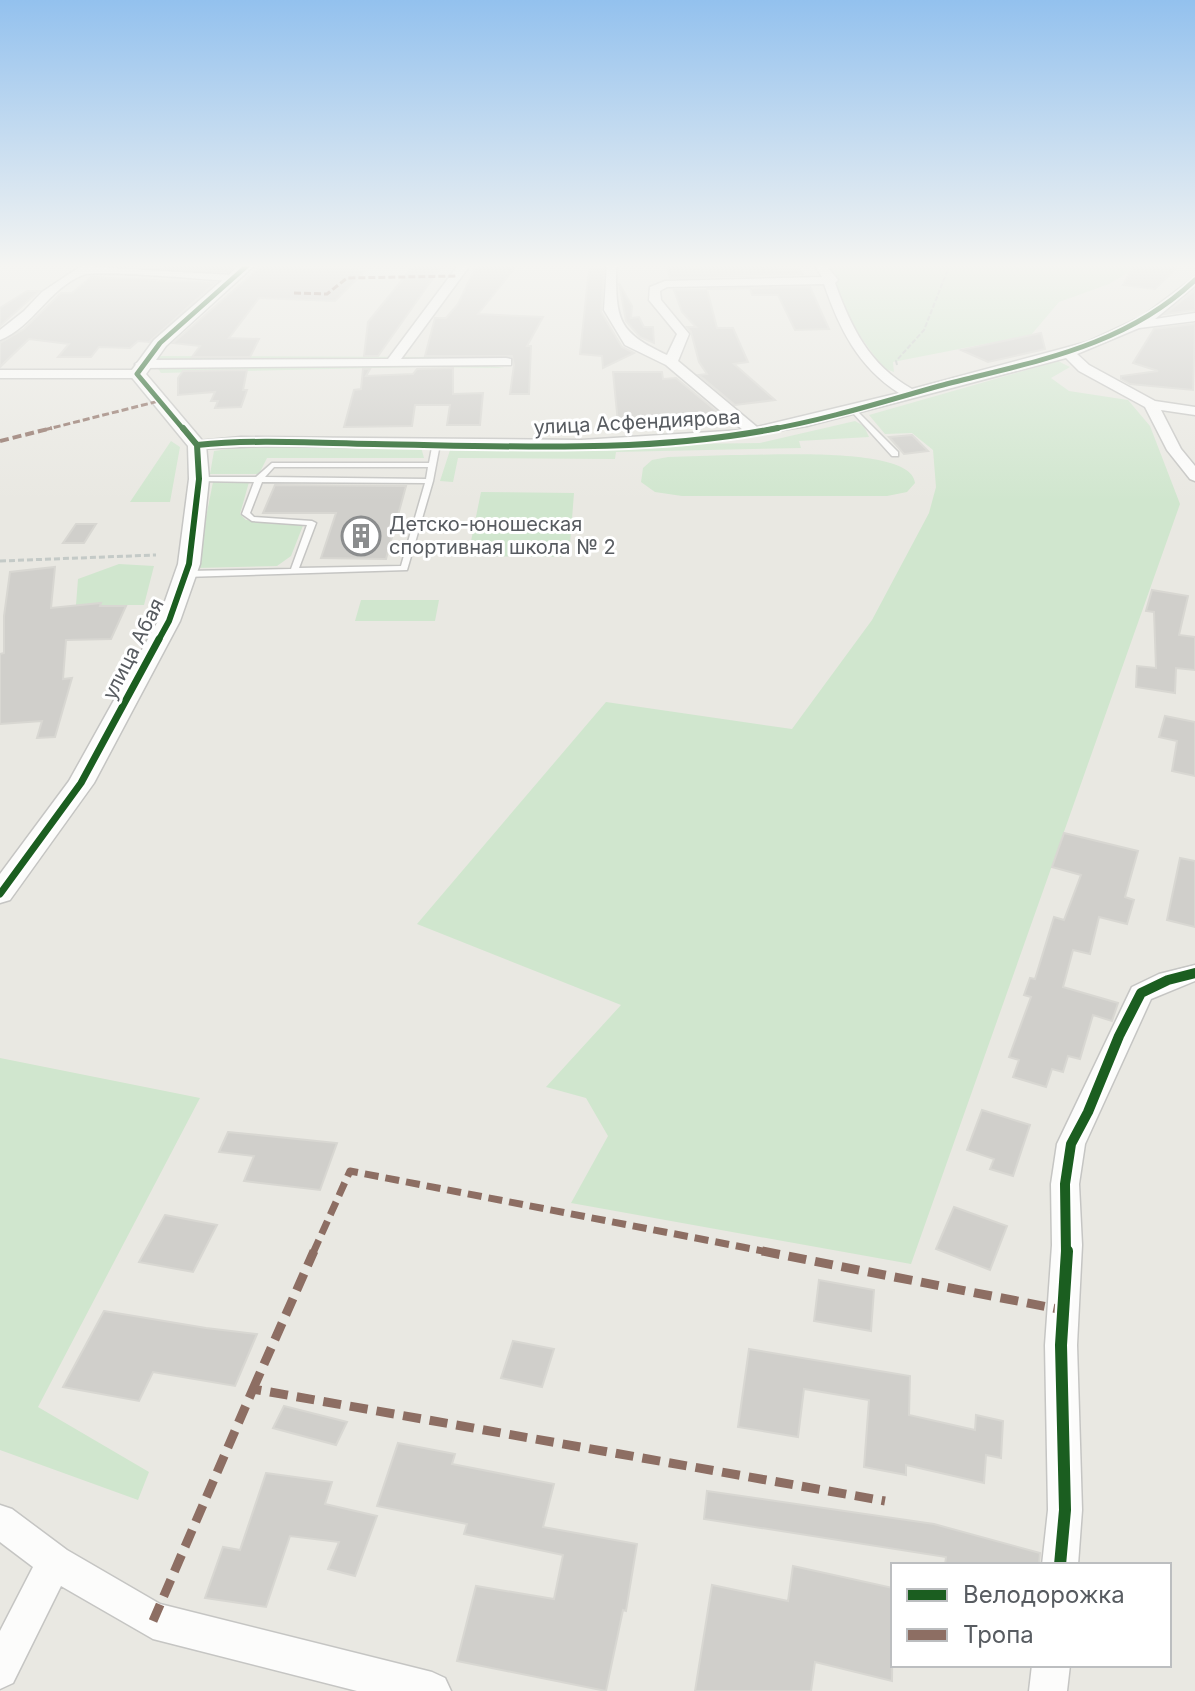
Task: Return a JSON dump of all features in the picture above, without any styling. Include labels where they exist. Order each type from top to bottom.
[{"type":"street","points":[[139,369],[160,343]]},
{"type":"street","points":[[391,363],[406,343]]},
{"type":"street","points":[[631,343],[671,362],[754,432]]},
{"type":"street","points":[[671,362],[679,343]]},
{"type":"street","points":[[858,343],[873,369],[891,385],[912,395]]},
{"type":"street","name":"улица Асфендиярова","points":[[197,445],[627,442],[754,432],[855,412],[1068,353],[1092,343]]},
{"type":"street","points":[[1068,353],[1084,368],[1151,405],[1195,411]]},
{"type":"street","points":[[0,374],[506,362]]},
{"type":"street","points":[[139,369],[197,445]]},
{"type":"street","points":[[1151,405],[1171,444],[1195,476]]},
{"type":"street","points":[[1171,444],[1195,453]]},
{"type":"street","name":"улица Абая","points":[[0,894],[81,783],[169,621],[185,574],[199,479],[197,445]]},
{"type":"street","points":[[1060,1563],[1065,1510],[1061,1345],[1067,1245],[1065,1184],[1071,1144],[1141,993],[1168,980],[1195,973]]},
{"type":"street","points":[[0,1521],[54,1562],[153,1621],[386,1686],[432,1691]]},
{"type":"street","points":[[0,1670],[54,1562]]},
{"type":"street","points":[[1048,1691],[1051,1667]]},
{"type":"lane","points":[[855,412],[895,454]]},
{"type":"lane","points":[[185,574],[404,568],[429,481],[436,444]]},
{"type":"lane","points":[[294,571],[312,523],[247,516],[259,479],[272,465],[432,465]]},
{"type":"lane","points":[[199,479],[429,481]]},
{"type":"path","points":[[899,372],[896,361],[911,351],[915,343]]},
{"type":"path","points":[[0,561],[156,555]]},
{"type":"green space","points":[[865,343],[991,343],[893,362],[894,372],[883,368]]},
{"type":"green space","points":[[158,356],[431,357],[505,368],[161,373],[155,364]]},
{"type":"green space","points":[[1058,361],[1070,367],[1051,378],[1069,391],[1128,400],[1150,426],[1180,504],[911,1264],[571,1203],[608,1136],[586,1098],[546,1087],[621,1005],[417,924],[606,702],[792,729],[872,620],[929,513],[936,487],[933,450],[912,433],[885,434],[869,415]]},
{"type":"green space","points":[[855,421],[864,426],[869,437],[799,441],[801,448],[616,452],[615,459],[458,458],[453,482],[440,481],[451,447],[760,443]]},
{"type":"green space","points":[[171,441],[180,447],[170,502],[130,502]]},
{"type":"green space","points":[[264,444],[421,447],[424,458],[267,458],[259,474],[210,474],[214,451]]},
{"type":"green space","points":[[802,454],[864,458],[908,471],[915,483],[907,492],[887,496],[682,496],[655,492],[641,482],[643,468],[652,460]]},
{"type":"green space","points":[[213,482],[249,482],[240,514],[246,520],[304,523],[291,556],[277,566],[196,568]]},
{"type":"green space","points":[[481,492],[574,493],[569,557],[468,556]]},
{"type":"green space","points":[[119,564],[154,566],[144,605],[76,605],[78,579]]},
{"type":"green space","points":[[361,600],[439,600],[435,621],[355,621]]},
{"type":"green space","points":[[0,1058],[200,1098],[38,1407],[149,1472],[138,1500],[0,1450]]},
{"type":"building","points":[[0,343],[25,343],[0,367]]},
{"type":"building","points":[[60,343],[136,343],[130,348],[99,347],[91,357],[58,357],[69,344]]},
{"type":"building","points":[[173,343],[257,343],[250,357],[192,357],[200,346]]},
{"type":"building","points":[[366,343],[387,343],[378,356],[364,356]]},
{"type":"building","points":[[428,343],[529,343],[529,394],[510,394],[514,365],[512,356],[425,356]]},
{"type":"building","points":[[581,343],[620,343],[634,353],[603,368],[602,356],[580,354]]},
{"type":"building","points":[[694,343],[740,343],[748,362],[734,364],[775,400],[735,405],[699,375],[707,374],[699,362]]},
{"type":"building","points":[[994,343],[1043,343],[1045,349],[988,362],[961,350]]},
{"type":"building","points":[[1145,343],[1194,343],[1193,390],[1130,384],[1121,376],[1158,371],[1133,363]]},
{"type":"building","points":[[453,368],[453,394],[483,393],[480,425],[447,425],[450,405],[415,405],[412,426],[344,427],[354,390],[361,389],[363,369],[370,369],[366,376]]},
{"type":"building","points":[[247,370],[243,390],[247,390],[241,407],[215,408],[218,401],[211,401],[215,392],[178,395],[178,378],[183,371]]},
{"type":"building","points":[[613,372],[662,372],[663,379],[676,378],[726,419],[618,423]]},
{"type":"building","points":[[912,435],[928,451],[904,454],[889,437]]},
{"type":"building","name":"Детско-юношеская спортивная школа № 2","points":[[275,485],[406,486],[386,559],[321,558],[336,513],[263,513]]},
{"type":"building","points":[[76,524],[96,524],[84,543],[63,543]]},
{"type":"building","points":[[55,567],[51,608],[101,603],[100,606],[126,606],[111,639],[66,640],[63,679],[72,678],[55,737],[37,738],[42,721],[0,724],[0,654],[4,653],[4,616],[10,572]]},
{"type":"building","points":[[1152,590],[1188,596],[1179,635],[1195,637],[1195,670],[1176,668],[1175,693],[1136,687],[1137,666],[1156,668],[1154,612],[1146,611]]},
{"type":"building","points":[[1165,716],[1195,722],[1195,776],[1172,771],[1177,741],[1159,737]]},
{"type":"building","points":[[1064,833],[1138,851],[1125,897],[1134,900],[1127,924],[1099,917],[1090,954],[1073,950],[1063,987],[1118,1003],[1112,1021],[1093,1015],[1080,1059],[1068,1056],[1063,1072],[1052,1069],[1046,1087],[1013,1077],[1019,1060],[1009,1057],[1031,997],[1024,995],[1030,978],[1035,979],[1054,917],[1064,920],[1081,875],[1052,867]]},
{"type":"building","points":[[1180,858],[1195,861],[1195,927],[1167,920]]},
{"type":"building","points":[[982,1110],[1030,1125],[1013,1176],[990,1169],[994,1159],[967,1150]]},
{"type":"building","points":[[228,1132],[337,1143],[320,1190],[244,1181],[254,1156],[219,1152]]},
{"type":"building","points":[[954,1207],[1007,1226],[990,1270],[936,1249]]},
{"type":"building","points":[[165,1215],[217,1225],[193,1272],[139,1262]]},
{"type":"building","points":[[819,1280],[874,1290],[871,1331],[814,1321]]},
{"type":"building","points":[[104,1311],[257,1334],[235,1386],[153,1372],[139,1401],[63,1387]]},
{"type":"building","points":[[513,1341],[554,1349],[542,1387],[501,1378]]},
{"type":"building","points":[[749,1349],[910,1376],[909,1415],[975,1430],[976,1415],[1003,1421],[1001,1458],[986,1455],[984,1483],[906,1465],[906,1475],[864,1467],[869,1400],[804,1389],[798,1437],[738,1427]]},
{"type":"building","points":[[284,1406],[347,1422],[336,1445],[273,1428]]},
{"type":"building","points":[[398,1443],[455,1454],[452,1464],[554,1484],[543,1527],[637,1544],[626,1611],[623,1610],[606,1691],[457,1661],[476,1586],[554,1599],[563,1555],[464,1534],[467,1524],[377,1506]]},
{"type":"building","points":[[266,1473],[332,1482],[325,1504],[377,1516],[355,1576],[328,1569],[339,1542],[290,1536],[266,1607],[205,1598],[223,1547],[240,1550]]},
{"type":"building","points":[[707,1491],[934,1524],[1040,1553],[1039,1563],[945,1563],[946,1557],[704,1519]]},
{"type":"building","points":[[793,1566],[891,1588],[892,1681],[815,1662],[811,1691],[695,1691],[712,1585],[788,1601]]},
{"type":"marked path","points":[[0,441],[159,401]]},
{"type":"marked path","points":[[253,1389],[350,1171],[1063,1310]]},
{"type":"marked path","points":[[153,1621],[253,1389],[885,1501]]},
{"type":"cycle path","points":[[0,894],[81,783],[169,621],[189,564],[199,479],[197,445],[137,374],[160,343]]},
{"type":"cycle path","points":[[197,445],[263,441],[581,444],[706,438],[774,429],[840,414],[1096,343]]},
{"type":"cycle path","points":[[1060,1563],[1065,1510],[1061,1345],[1067,1245],[1065,1184],[1071,1144],[1141,993],[1168,980],[1195,973]]},
{"type":"place","name":"Детско-юношеская спортивная школа № 2","points":[[361,536]]}]
